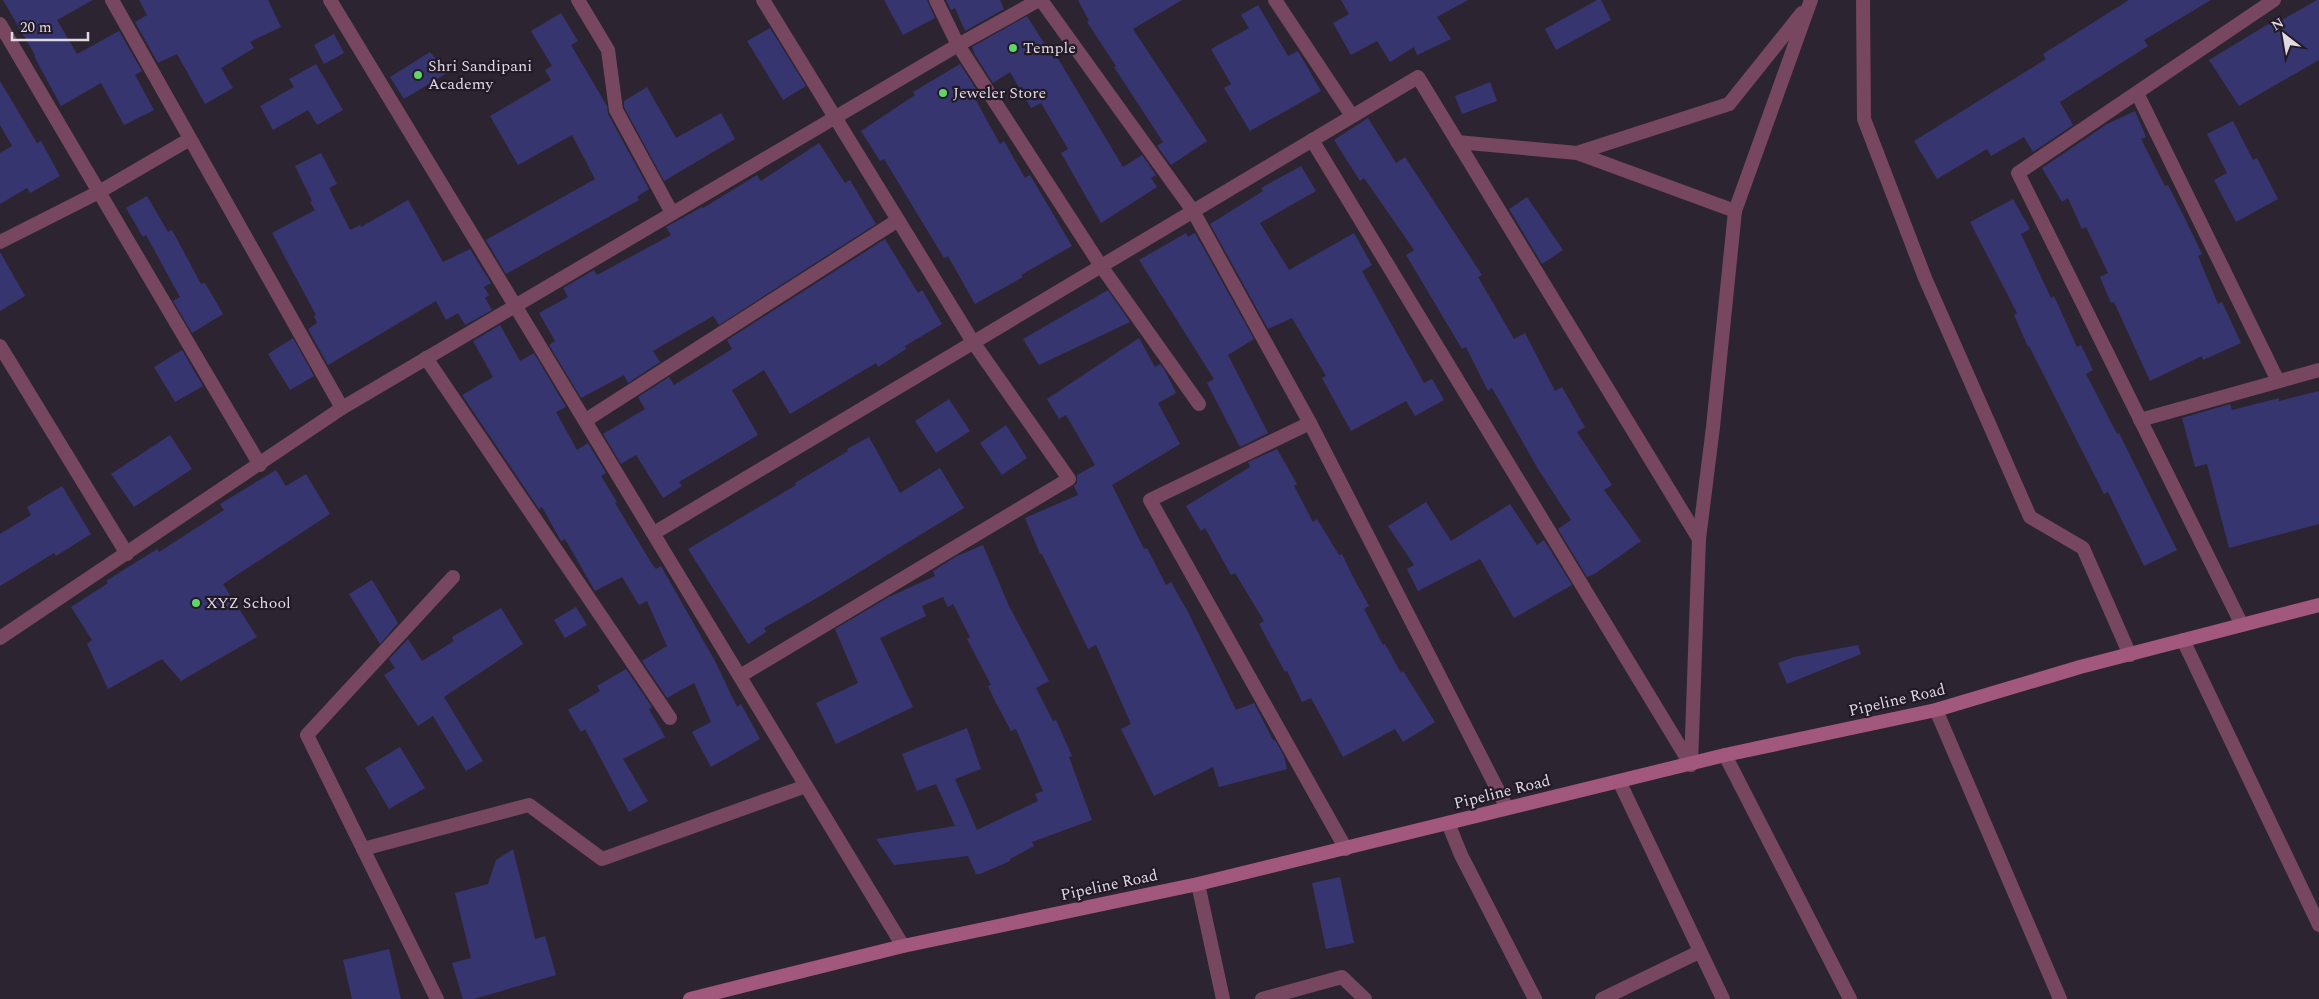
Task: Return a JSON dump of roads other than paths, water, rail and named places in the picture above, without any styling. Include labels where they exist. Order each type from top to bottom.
[{"type":"main road","name":"Pipeline Road","points":[[700,998],[903,946],[1198,884],[1691,765],[1725,755],[1936,710],[2080,667],[2319,605]]},
{"type":"street","points":[[112,0],[342,408]]},
{"type":"street","points":[[330,0],[903,946]]},
{"type":"street","points":[[578,0],[608,50],[616,110],[672,213]]},
{"type":"street","points":[[740,676],[1070,479],[973,342],[763,0]]},
{"type":"street","points":[[936,0],[958,45],[1101,266],[1199,404]]},
{"type":"street","points":[[0,638],[260,465],[342,408],[958,45],[1040,0],[1193,211],[1310,423],[1507,808]]},
{"type":"street","points":[[1275,0],[1352,116]]},
{"type":"street","points":[[1863,0],[1864,119],[1925,278],[2030,517],[2083,548],[2130,655]]},
{"type":"street","points":[[2242,625],[2018,173],[2274,0]]},
{"type":"street","points":[[1578,152],[1730,104],[1811,1]]},
{"type":"street","points":[[1691,765],[1699,539],[1713,427],[1735,211],[1811,1]]},
{"type":"street","points":[[0,24],[260,465]]},
{"type":"street","points":[[654,533],[1418,77],[1699,539]]},
{"type":"street","points":[[2137,93],[2278,381]]},
{"type":"street","points":[[0,242],[99,192],[190,139]]},
{"type":"street","points":[[1312,140],[1691,765]]},
{"type":"street","points":[[1457,142],[1578,152],[1735,211]]},
{"type":"street","points":[[586,420],[898,220]]},
{"type":"street","points":[[0,346],[126,554]]},
{"type":"street","points":[[426,358],[670,718]]},
{"type":"street","points":[[2140,420],[2319,370]]},
{"type":"street","points":[[1310,423],[1150,500],[1346,849]]},
{"type":"street","points":[[437,999],[307,736],[453,577]]},
{"type":"street","points":[[2183,640],[2319,925]]},
{"type":"street","points":[[1936,710],[2056,998]]},
{"type":"street","points":[[1725,755],[1850,999]]},
{"type":"street","points":[[1619,781],[1723,999]]},
{"type":"street","points":[[363,850],[529,805],[602,859],[806,786]]},
{"type":"street","points":[[1448,824],[1461,855],[1535,999]]},
{"type":"street","points":[[1198,884],[1223,999]]},
{"type":"street","points":[[1602,999],[1700,952]]},
{"type":"street","points":[[1262,999],[1342,977],[1365,999]]},
{"type":"place","name":"Temple","points":[[1013,48]]},
{"type":"place","name":"Shri Sandipani Academy","points":[[418,75]]},
{"type":"place","name":"Jeweler Store","points":[[943,93]]},
{"type":"place","name":"XYZ School","points":[[196,603]]}]
